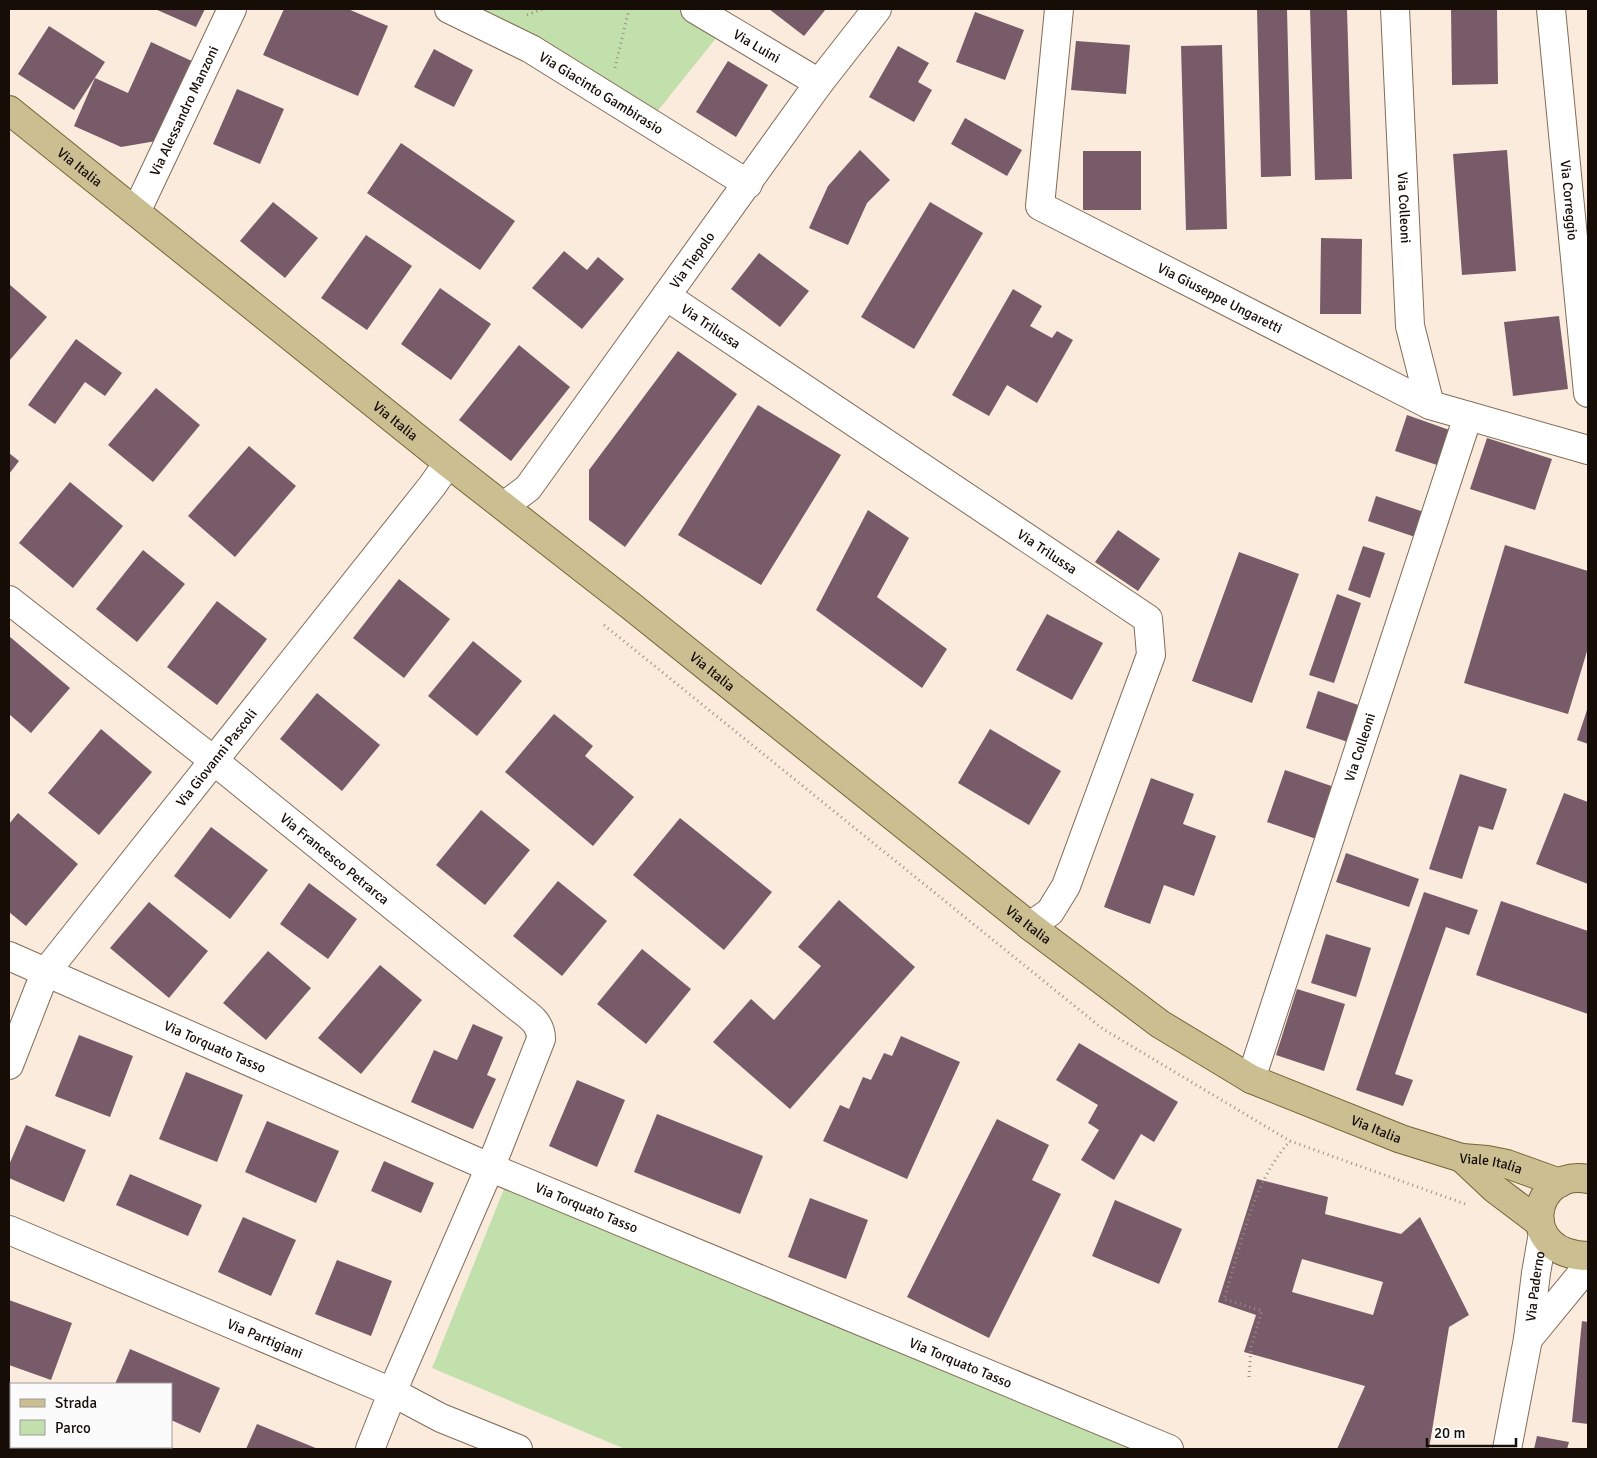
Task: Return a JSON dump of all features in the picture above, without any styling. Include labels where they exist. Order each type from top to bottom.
[{"type":"main road","name":"Via Italia","points":[[9,110],[448,463],[1030,926],[1160,1024],[1252,1079],[1401,1139],[1462,1158]]},
{"type":"main road","name":"Viale Italia","points":[[1462,1158],[1507,1164],[1560,1182],[1570,1179],[1588,1179]]},
{"type":"main road","name":"Viale Italia","points":[[1462,1158],[1494,1189],[1541,1228],[1554,1247],[1575,1256],[1588,1256]]},
{"type":"main road","points":[[1541,1228],[1540,1208],[1549,1190],[1560,1182]]},
{"type":"street","name":"Via Alessandro Manzoni","points":[[136,212],[232,9]]},
{"type":"street","name":"Via Giacinto Gambirasio","points":[[449,9],[530,49],[748,184]]},
{"type":"street","name":"Via Luini","points":[[695,9],[819,83]]},
{"type":"street","name":"Via Tiepolo","points":[[504,506],[528,488],[819,83],[877,9]]},
{"type":"street","name":"Via Giuseppe Ungaretti","points":[[1059,9],[1040,206],[1430,405],[1588,450]]},
{"type":"street","name":"Via Colleoni","points":[[1395,9],[1410,326],[1430,405]]},
{"type":"street","name":"Via Correggio","points":[[1551,9],[1588,393]]},
{"type":"street","name":"Via Trilussa","points":[[666,296],[1148,619],[1151,655],[1066,886],[1050,912],[1030,926]]},
{"type":"street","name":"Via Colleoni","points":[[1252,1079],[1468,416]]},
{"type":"street","name":"Via Giovanni Pascoli","points":[[9,1065],[45,973],[432,486],[448,463]]},
{"type":"street","name":"Via Francesco Petrarca","points":[[9,600],[213,760],[537,1024],[541,1030],[541,1039],[497,1151],[392,1392],[370,1449]]},
{"type":"street","name":"Via Torquato Tasso","points":[[9,956],[489,1167],[1169,1449]]},
{"type":"street","name":"Via Paderno","points":[[1507,1449],[1528,1340],[1541,1228]]},
{"type":"street","name":"Via Partigiani","points":[[9,1230],[392,1392],[441,1418],[518,1449]]},
{"type":"street","name":"Via Paderno","points":[[1528,1340],[1588,1266]]},
{"type":"path","points":[[609,98],[629,9]]},
{"type":"path","points":[[1249,1377],[1251,1347],[1262,1311],[1224,1299],[1259,1189],[1276,1156],[1290,1141]]},
{"type":"green space","points":[[480,9],[689,9],[725,27],[656,113]]},
{"type":"green space","points":[[506,1184],[1134,1449],[625,1449],[432,1368]]},
{"type":"building","points":[[155,9],[205,9],[196,27]]},
{"type":"building","points":[[284,9],[348,9],[388,26],[358,96],[263,55]]},
{"type":"building","points":[[769,9],[826,9],[804,36]]},
{"type":"building","points":[[1257,9],[1287,9],[1291,176],[1261,177]]},
{"type":"building","points":[[1310,9],[1347,9],[1352,179],[1315,180]]},
{"type":"building","points":[[1451,9],[1497,9],[1498,84],[1452,85]]},
{"type":"building","points":[[975,12],[1024,30],[1005,80],[956,62]]},
{"type":"building","points":[[49,26],[105,62],[74,110],[18,74]]},
{"type":"building","points":[[1076,41],[1130,45],[1126,94],[1071,90]]},
{"type":"building","points":[[151,42],[196,63],[162,140],[121,147],[74,126],[95,78],[128,93]]},
{"type":"building","points":[[1222,45],[1227,229],[1186,230],[1181,46]]},
{"type":"building","points":[[898,46],[929,63],[918,82],[932,90],[914,122],[869,97]]},
{"type":"building","points":[[434,49],[473,70],[454,107],[414,87]]},
{"type":"building","points":[[728,61],[768,85],[736,137],[696,112]]},
{"type":"building","points":[[237,89],[284,109],[260,164],[213,144]]},
{"type":"building","points":[[965,118],[1022,150],[1007,176],[951,144]]},
{"type":"building","points":[[401,143],[515,221],[480,270],[367,193]]},
{"type":"building","points":[[860,150],[890,180],[867,203],[848,245],[809,228],[828,186]]},
{"type":"building","points":[[1507,150],[1516,271],[1462,275],[1453,154]]},
{"type":"building","points":[[1083,151],[1141,151],[1141,210],[1083,210]]},
{"type":"building","points":[[273,202],[318,238],[285,278],[240,241]]},
{"type":"building","points":[[930,202],[983,233],[914,349],[861,317]]},
{"type":"building","points":[[366,235],[412,266],[367,330],[321,298]]},
{"type":"building","points":[[1321,238],[1362,239],[1361,314],[1320,314]]},
{"type":"building","points":[[564,251],[587,270],[598,257],[624,279],[582,329],[532,288]]},
{"type":"building","points":[[759,253],[809,291],[780,327],[731,289]]},
{"type":"building","points":[[9,284],[47,317],[9,361]]},
{"type":"building","points":[[440,288],[491,324],[451,380],[401,344]]},
{"type":"building","points":[[1013,289],[1042,306],[1030,326],[1052,338],[1057,331],[1073,340],[1037,403],[1007,385],[989,416],[952,395]]},
{"type":"building","points":[[1559,316],[1568,389],[1513,396],[1504,322]]},
{"type":"building","points":[[76,339],[122,373],[105,396],[85,382],[55,424],[28,405]]},
{"type":"building","points":[[519,345],[570,387],[511,461],[459,420]]},
{"type":"building","points":[[678,351],[737,394],[625,547],[589,520],[589,470]]},
{"type":"building","points":[[156,388],[200,425],[153,482],[108,445]]},
{"type":"building","points":[[758,405],[841,455],[761,585],[678,535]]},
{"type":"building","points":[[1407,415],[1455,432],[1443,467],[1395,451]]},
{"type":"building","points":[[1487,438],[1552,459],[1535,510],[1470,489]]},
{"type":"building","points":[[249,446],[296,486],[235,557],[188,516]]},
{"type":"building","points":[[9,453],[19,461],[9,474]]},
{"type":"building","points":[[70,482],[123,526],[73,588],[19,543]]},
{"type":"building","points":[[1376,496],[1430,514],[1421,539],[1368,521]]},
{"type":"building","points":[[868,510],[909,538],[877,597],[947,649],[922,688],[816,610]]},
{"type":"building","points":[[1118,530],[1160,559],[1138,591],[1095,562]]},
{"type":"building","points":[[1505,545],[1588,571],[1588,648],[1568,714],[1464,683]]},
{"type":"building","points":[[1363,546],[1385,553],[1370,598],[1348,590]]},
{"type":"building","points":[[143,550],[185,584],[137,642],[96,609]]},
{"type":"building","points":[[1239,552],[1299,574],[1252,703],[1192,681]]},
{"type":"building","points":[[399,579],[450,619],[404,678],[353,638]]},
{"type":"building","points":[[1337,594],[1361,603],[1334,683],[1309,675]]},
{"type":"building","points":[[217,601],[267,639],[217,705],[167,667]]},
{"type":"building","points":[[1047,614],[1103,643],[1072,700],[1016,670]]},
{"type":"building","points":[[9,636],[70,688],[31,733],[9,714]]},
{"type":"building","points":[[473,641],[522,681],[477,736],[428,696]]},
{"type":"building","points":[[1318,691],[1367,708],[1354,744],[1306,728]]},
{"type":"building","points":[[317,693],[380,745],[342,791],[280,739]]},
{"type":"building","points":[[1588,707],[1588,744],[1577,740]]},
{"type":"building","points":[[554,714],[593,746],[585,756],[634,797],[593,846],[505,772]]},
{"type":"building","points":[[101,729],[152,772],[99,835],[48,793]]},
{"type":"building","points":[[990,729],[1061,771],[1029,825],[958,783]]},
{"type":"building","points":[[1285,770],[1340,789],[1322,841],[1267,822]]},
{"type":"building","points":[[1460,774],[1507,789],[1493,830],[1479,826],[1462,879],[1429,869]]},
{"type":"building","points":[[1151,778],[1194,794],[1183,824],[1216,836],[1194,896],[1164,885],[1150,924],[1104,907]]},
{"type":"building","points":[[1564,793],[1588,802],[1588,884],[1536,864]]},
{"type":"building","points":[[481,810],[530,850],[485,905],[436,865]]},
{"type":"building","points":[[18,813],[78,864],[26,926],[9,912],[9,824]]},
{"type":"building","points":[[680,818],[772,892],[724,950],[633,875]]},
{"type":"building","points":[[211,827],[268,870],[230,919],[174,876]]},
{"type":"building","points":[[1346,853],[1419,879],[1409,907],[1336,882]]},
{"type":"building","points":[[558,881],[607,921],[562,976],[513,936]]},
{"type":"building","points":[[309,883],[357,919],[328,959],[280,924]]},
{"type":"building","points":[[1424,892],[1478,910],[1469,935],[1446,927],[1395,1074],[1413,1080],[1403,1106],[1356,1090]]},
{"type":"building","points":[[839,900],[915,967],[790,1109],[713,1042],[751,999],[774,1020],[821,966],[798,947]]},
{"type":"building","points":[[1501,901],[1588,931],[1588,1014],[1476,975]]},
{"type":"building","points":[[149,902],[208,951],[169,998],[110,948]]},
{"type":"building","points":[[1326,934],[1371,948],[1356,997],[1311,983]]},
{"type":"building","points":[[642,949],[691,989],[646,1044],[597,1004]]},
{"type":"building","points":[[268,951],[311,988],[266,1040],[223,1003]]},
{"type":"building","points":[[380,965],[422,1000],[361,1074],[318,1038]]},
{"type":"building","points":[[1297,989],[1345,1004],[1324,1071],[1276,1055]]},
{"type":"building","points":[[473,1024],[503,1037],[487,1075],[496,1079],[473,1129],[411,1102],[434,1050],[457,1060]]},
{"type":"building","points":[[79,1035],[133,1056],[110,1117],[55,1096]]},
{"type":"building","points":[[901,1036],[960,1062],[907,1179],[823,1141],[840,1105],[849,1109],[863,1077],[871,1080],[884,1053],[892,1056]]},
{"type":"building","points":[[1079,1043],[1178,1102],[1154,1142],[1141,1134],[1114,1180],[1081,1160],[1099,1130],[1088,1123],[1098,1105],[1056,1080]]},
{"type":"building","points":[[186,1072],[243,1095],[217,1162],[159,1139]]},
{"type":"building","points":[[577,1080],[625,1100],[597,1167],[549,1146]]},
{"type":"building","points":[[657,1114],[763,1156],[740,1214],[634,1172]]},
{"type":"building","points":[[997,1119],[1049,1145],[1032,1180],[1061,1194],[989,1338],[907,1297]]},
{"type":"building","points":[[267,1121],[339,1151],[316,1203],[245,1172]]},
{"type":"building","points":[[26,1125],[86,1150],[64,1202],[9,1178],[9,1165]]},
{"type":"building","points":[[384,1161],[434,1183],[421,1213],[371,1191]]},
{"type":"building","points":[[130,1174],[202,1205],[188,1236],[116,1205]]},
{"type":"building","points":[[1257,1179],[1328,1197],[1325,1214],[1401,1234],[1420,1217],[1469,1315],[1449,1327],[1429,1449],[1337,1449],[1365,1386],[1244,1352],[1256,1315],[1218,1302]],"holes":[[[1302,1259],[1383,1282],[1373,1315],[1292,1292]]]},
{"type":"building","points":[[810,1198],[868,1220],[846,1279],[788,1257]]},
{"type":"building","points":[[1115,1200],[1182,1229],[1159,1284],[1092,1256]]},
{"type":"building","points":[[243,1217],[296,1240],[271,1296],[218,1272]]},
{"type":"building","points":[[337,1260],[392,1281],[371,1336],[315,1314]]},
{"type":"building","points":[[9,1300],[72,1323],[51,1380],[9,1365]]},
{"type":"building","points":[[1582,1321],[1588,1322],[1588,1424],[1572,1422]]},
{"type":"building","points":[[130,1349],[220,1388],[200,1433],[172,1420],[172,1383],[115,1383]]},
{"type":"building","points":[[257,1424],[318,1449],[246,1449]]},
{"type":"building","points":[[1537,1436],[1569,1442],[1567,1449],[1534,1449]]}]
